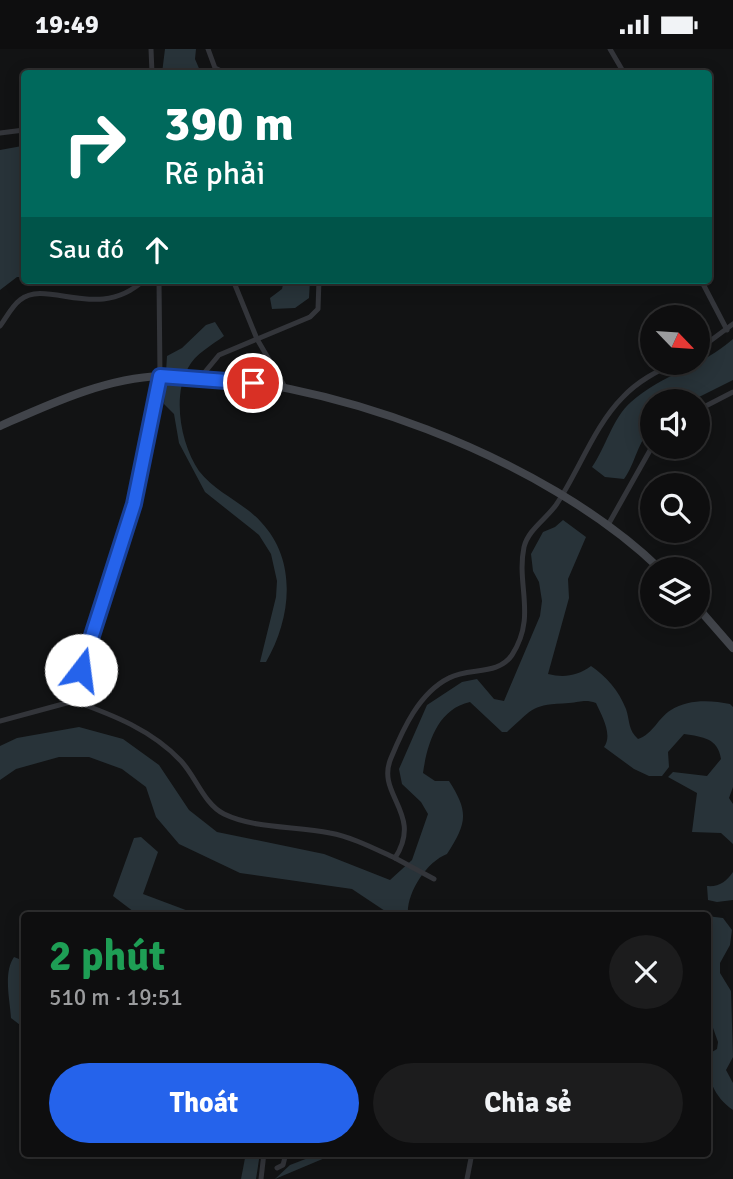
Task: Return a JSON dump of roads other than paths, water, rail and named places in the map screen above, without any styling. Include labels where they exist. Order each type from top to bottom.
[{"type":"street","points":[[151,49],[152,70]]},
{"type":"street","points":[[208,49],[215,68],[219,70]]},
{"type":"street","points":[[610,49],[622,70]]},
{"type":"street","points":[[0,133],[21,130]]},
{"type":"street","points":[[0,326],[20,300],[32,294],[99,301],[118,298],[138,284]]},
{"type":"street","points":[[75,701],[92,628],[134,504],[160,376],[159,284]]},
{"type":"street","points":[[235,284],[257,339],[286,390]]},
{"type":"street","points":[[200,379],[206,368],[219,355],[310,317],[318,309],[319,284]]},
{"type":"street","points":[[703,284],[727,330]]},
{"type":"street","points":[[710,342],[733,324]]},
{"type":"street","points":[[395,858],[405,825],[402,810],[389,784],[388,769],[404,728],[432,690],[447,679],[461,673],[496,669],[510,658],[527,615],[521,565],[525,542],[562,495],[620,399],[638,382],[651,375]]},
{"type":"street","points":[[0,426],[92,389],[160,376],[286,390],[410,423],[500,463],[562,495],[608,526],[645,557]]},
{"type":"street","points":[[710,404],[733,392]]},
{"type":"street","points":[[608,526],[645,459]]},
{"type":"street","points":[[710,622],[733,648]]},
{"type":"street","points":[[0,721],[75,701],[110,714],[158,739],[183,762],[221,813],[237,819],[332,833],[395,858],[430,878]]},
{"type":"street","points":[[261,1179],[264,1157]]},
{"type":"street","points":[[277,1168],[283,1165],[285,1157]]},
{"type":"street","points":[[467,1179],[471,1157]]}]
